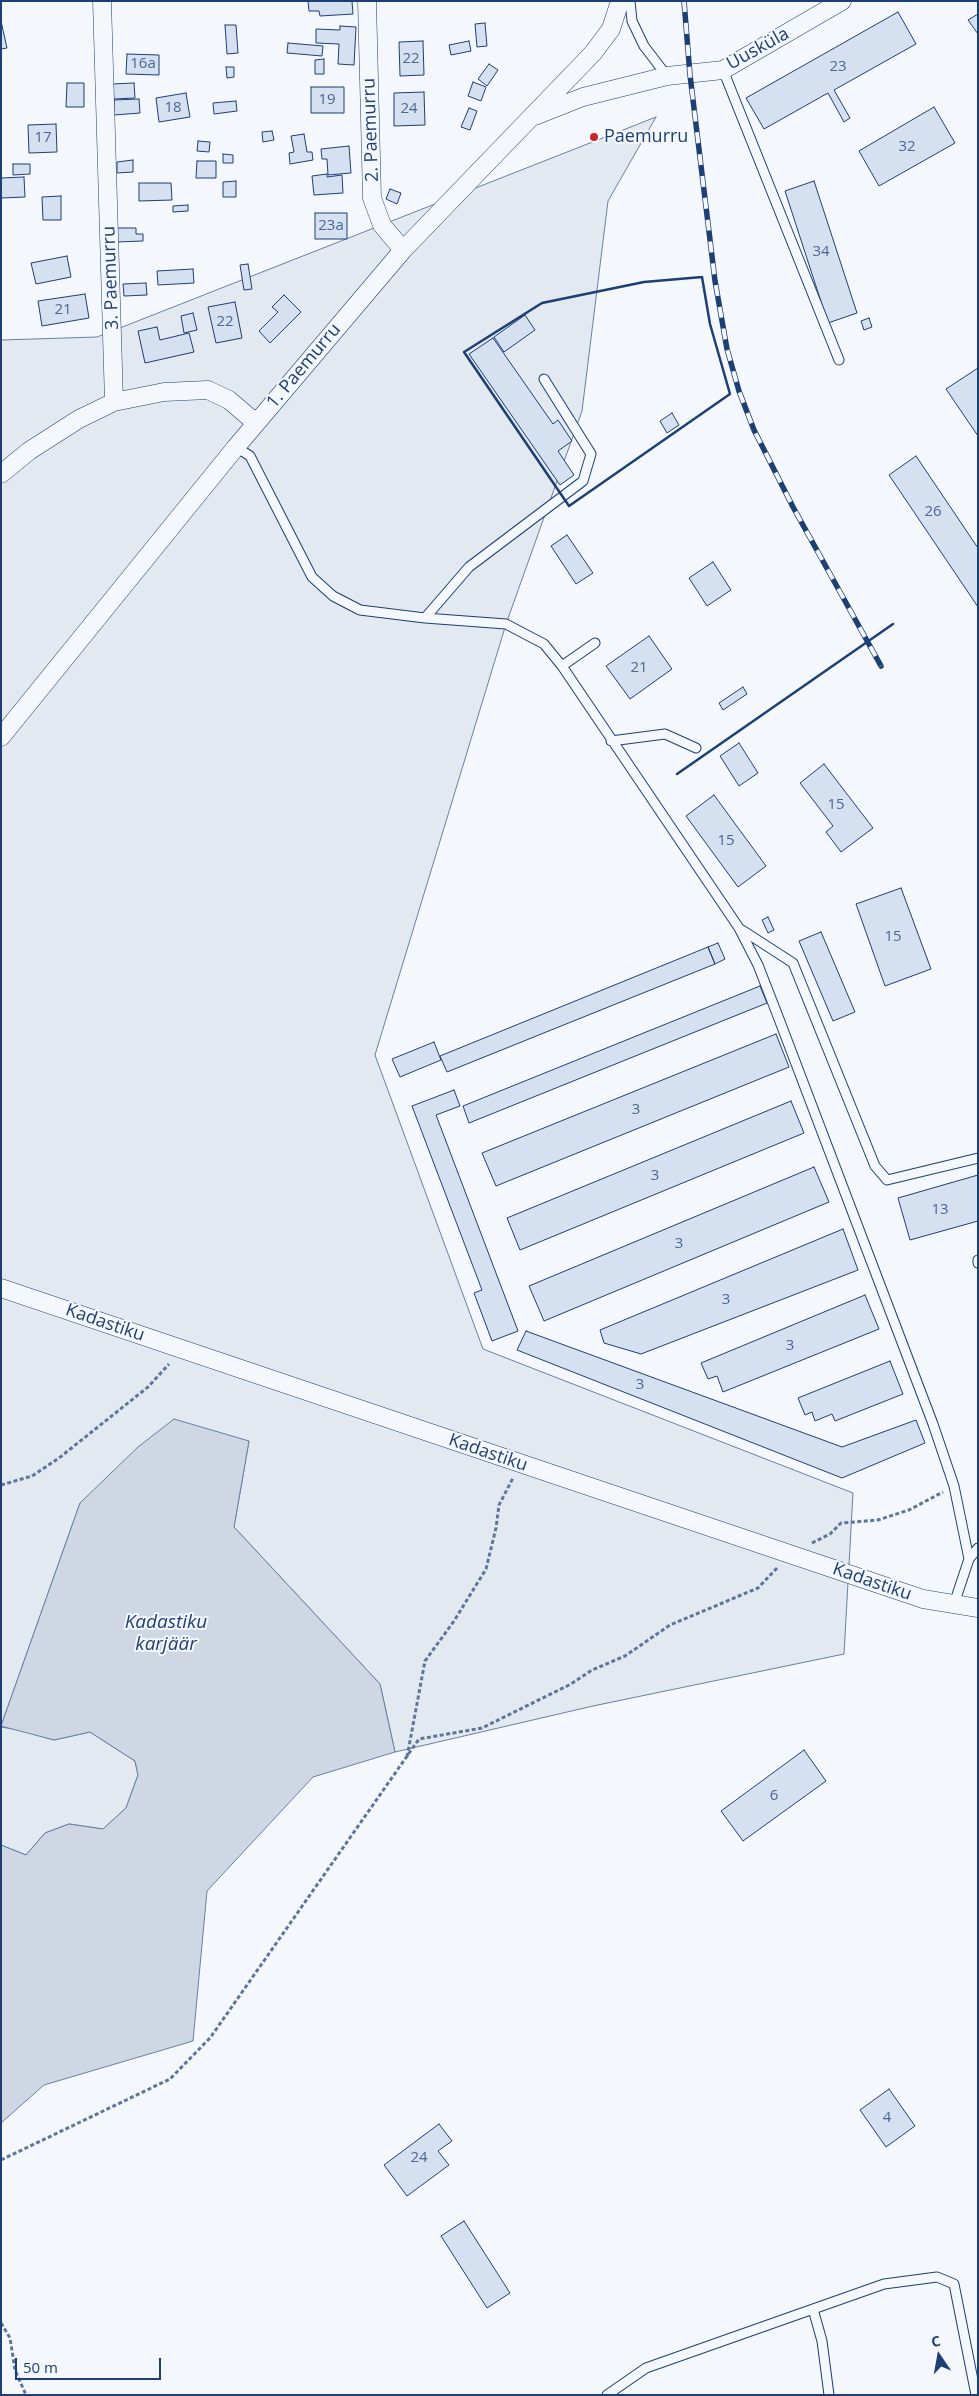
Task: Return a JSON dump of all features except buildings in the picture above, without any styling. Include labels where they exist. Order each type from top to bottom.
[{"type":"street","name":"3. Paemurru","points":[[102,1],[114,402]]},
{"type":"street","name":"2. Paemurru","points":[[367,1],[372,198],[382,225],[403,250]]},
{"type":"street","points":[[527,118],[592,53],[611,29],[620,1]]},
{"type":"street","name":"Uusküla","points":[[667,76],[723,70],[842,1]]},
{"type":"street","name":"1. Paemurru","points":[[1,737],[236,447],[403,250],[527,118],[583,96],[667,76]]},
{"type":"street","points":[[1,474],[29,452],[79,419],[114,402],[164,392],[208,390],[229,400],[256,423]]},
{"type":"street","name":"Kadastiku","points":[[1,1288],[923,1599],[978,1608]]},
{"type":"lane","points":[[630,1],[632,20],[644,46],[667,76]]},
{"type":"lane","points":[[723,70],[839,360]]},
{"type":"lane","points":[[425,618],[469,567],[583,481],[591,454],[544,379]]},
{"type":"lane","points":[[236,447],[250,456],[312,576],[333,596],[360,610],[425,618],[506,624],[544,644],[562,666],[739,928],[758,965],[933,1424],[954,1486],[968,1559]]},
{"type":"lane","points":[[562,666],[594,643]]},
{"type":"lane","points":[[611,741],[665,734],[696,748]]},
{"type":"lane","points":[[739,928],[793,963],[875,1166],[887,1180],[978,1158]]},
{"type":"lane","points":[[954,1604],[968,1559],[978,1548]]},
{"type":"lane","points":[[607,2395],[646,2368],[884,2284],[937,2277],[954,2284],[976,2395]]},
{"type":"lane","points":[[813,2309],[822,2341],[829,2395]]},
{"type":"path","points":[[1,1485],[32,1476],[59,1458],[148,1387],[182,1349]]},
{"type":"path","points":[[406,1760],[425,1661],[454,1621],[486,1569],[496,1528],[499,1506],[521,1464]]},
{"type":"path","points":[[1,2160],[170,2079],[210,2038],[419,1740],[482,1728],[571,1684],[592,1670],[625,1656],[670,1624],[758,1588],[790,1554],[830,1534],[841,1523],[878,1520],[909,1510],[954,1486]]},
{"type":"path","points":[[1,2323],[10,2338],[15,2370],[26,2395]]},
{"type":"shaded area","points":[[656,117],[608,201],[582,411],[506,624],[375,1055],[483,1349],[853,1493],[844,1654],[593,1706],[395,1752],[380,1684],[234,1527],[249,1441],[80,1503],[1,1726],[1,340],[97,337]]},
{"type":"shaded area","points":[[1,1727],[25,1731],[54,1740],[90,1732],[135,1761],[138,1775],[126,1808],[103,1829],[69,1824],[45,1833],[26,1855],[1,1845]]},
{"type":"water","name":"Kadastiku karjäär","points":[[174,1419],[249,1441],[234,1527],[380,1684],[395,1752],[313,1777],[207,1891],[193,2041],[44,2085],[1,2123],[1,1845],[26,1855],[45,1833],[69,1824],[103,1829],[126,1808],[138,1775],[135,1761],[90,1732],[54,1740],[1,1726],[80,1503],[138,1447]]},
{"type":"railway","points":[[684,1],[690,75],[715,281],[727,349],[739,391],[754,430],[793,507],[881,666]]},
{"type":"wall","points":[[702,277],[710,324],[730,394],[569,506],[464,352],[542,303],[644,282],[702,277]]},
{"type":"wall","points":[[677,774],[893,624]]},
{"type":"place","name":"Paemurru","points":[[594,137]]}]
